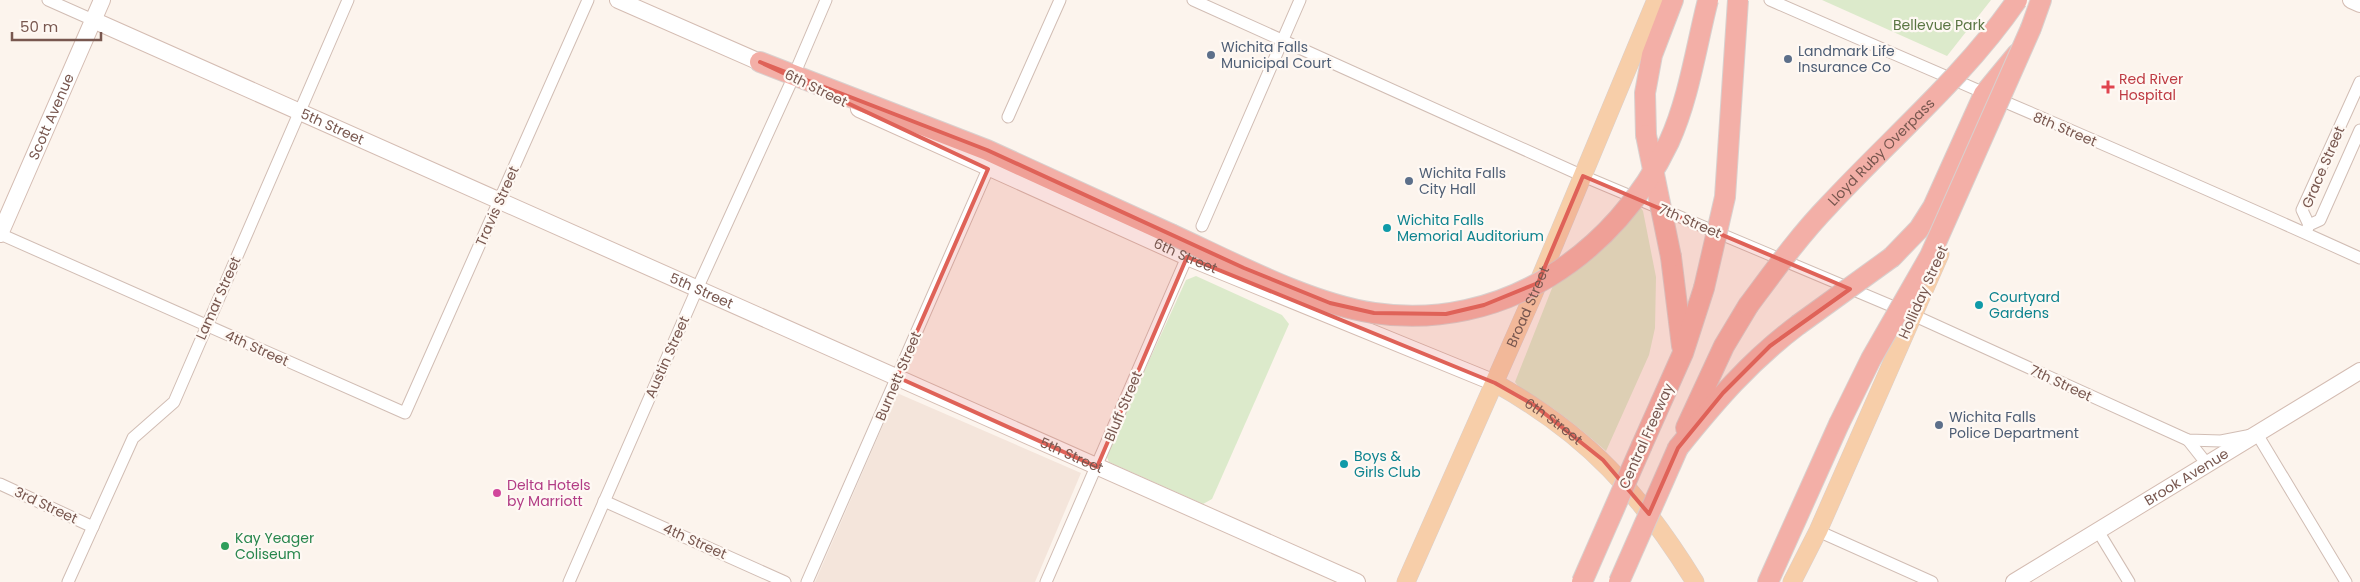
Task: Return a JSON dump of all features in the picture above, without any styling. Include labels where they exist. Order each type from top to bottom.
[{"type":"highway","points":[[1673,0],[1652,55],[1645,93],[1646,135],[1671,257],[1683,353]]},
{"type":"highway","points":[[760,62],[987,150],[1244,268],[1330,303],[1374,313],[1416,316],[1446,314],[1484,305],[1522,291],[1557,274],[1603,236],[1643,188],[1670,140],[1683,105],[1708,0]]},
{"type":"highway","name":"Central Freeway","points":[[1582,582],[1683,353],[1704,288],[1725,197],[1730,150],[1738,0]]},
{"type":"highway","name":"Lloyd Ruby Overpass","points":[[1678,448],[1724,346],[1748,306],[1803,233],[1959,72],[1987,41],[2017,0]]},
{"type":"highway","points":[[1768,582],[1839,424],[1871,359],[1930,256],[2020,54],[2041,0]]},
{"type":"highway","points":[[1619,582],[1678,448],[1751,363],[1798,325],[1892,257],[1919,229],[1933,207],[1984,94],[2040,25]]},
{"type":"main road","name":"Scott Avenue","points":[[0,234],[102,0]]},
{"type":"main road","points":[[618,0],[760,62]]},
{"type":"main road","name":"Broad Street","points":[[1406,582],[1495,384],[1656,0]]},
{"type":"main road","name":"Holliday Street","points":[[1792,582],[1818,531],[2007,104],[2050,0]]},
{"type":"main road","points":[[2351,0],[2360,4]]},
{"type":"main road","name":"5th Street","points":[[93,20],[1356,582]]},
{"type":"main road","name":"6th Street","points":[[794,76],[988,168],[1187,257],[1495,384],[1534,405],[1567,429],[1603,460],[1632,493],[1671,543],[1696,582]]},
{"type":"main road","name":"Brook Avenue","points":[[2014,582],[2360,371]]},
{"type":"street","name":"5th Street","points":[[48,0],[93,20]]},
{"type":"street","name":"Lamar Street","points":[[68,582],[133,438],[174,402],[205,326],[348,0]]},
{"type":"street","name":"Travis Street","points":[[405,413],[588,0]]},
{"type":"street","name":"Austin Street","points":[[568,582],[697,289],[794,76],[826,0]]},
{"type":"street","points":[[1008,118],[1060,0]]},
{"type":"street","name":"7th Street","points":[[1193,0],[1583,176],[1913,315],[2188,440],[2221,441],[2257,434]]},
{"type":"street","points":[[1202,226],[1300,0]]},
{"type":"street","name":"8th Street","points":[[1770,0],[2007,104],[2307,229],[2360,258]]},
{"type":"street","name":"Grace Street","points":[[2360,82],[2355,107],[2302,210],[2307,229],[2320,220],[2360,130]]},
{"type":"street","name":"Burnett Street","points":[[807,582],[988,168]]},
{"type":"street","name":"4th Street","points":[[0,234],[405,413]]},
{"type":"street","name":"Bluff Street","points":[[1046,582],[1187,257]]},
{"type":"street","points":[[2257,434],[2346,582]]},
{"type":"street","name":"7th Street","points":[[2188,440],[2207,464]]},
{"type":"street","name":"3rd Street","points":[[0,484],[93,527]]},
{"type":"street","name":"4th Street","points":[[604,501],[785,582]]},
{"type":"street","points":[[1818,531],[1932,582]]},
{"type":"street","points":[[2098,531],[2130,582]]},
{"type":"highlighted area","points":[[760,62],[987,150],[1244,268],[1330,303],[1374,313],[1446,314],[1484,305],[1538,283],[1583,176],[1850,289],[1770,346],[1723,393],[1678,448],[1649,514],[1603,460],[1534,405],[1495,383],[1187,257],[1097,467],[897,377],[988,169]]},
{"type":"shaded area","points":[[897,393],[1081,473],[1035,582],[815,582]]},
{"type":"green space","name":"Bellevue Park","points":[[1822,0],[1991,0],[1947,56]]},
{"type":"green space","points":[[1639,205],[1643,211],[1656,277],[1655,328],[1649,355],[1606,451],[1567,419],[1523,390],[1515,382],[1556,278]]},
{"type":"green space","points":[[1196,276],[1282,315],[1289,324],[1212,499],[1203,504],[1109,462],[1106,455],[1186,280]]},
{"type":"place","name":"Wichita Falls Municipal Court","points":[[1211,55]]},
{"type":"place","name":"Landmark Life Insurance Co","points":[[1788,59]]},
{"type":"place","name":"Red River Hospital","points":[[2108,87]]},
{"type":"place","name":"Wichita Falls City Hall","points":[[1409,181]]},
{"type":"place","name":"Wichita Falls Memorial Auditorium","points":[[1387,228]]},
{"type":"place","name":"Courtyard Gardens","points":[[1979,305]]},
{"type":"place","name":"Wichita Falls Police Department","points":[[1939,425]]},
{"type":"place","name":"Boys & Girls Club","points":[[1344,464]]},
{"type":"place","name":"Delta Hotels by Marriott","points":[[497,493]]},
{"type":"place","name":"Kay Yeager Coliseum","points":[[225,546]]}]
